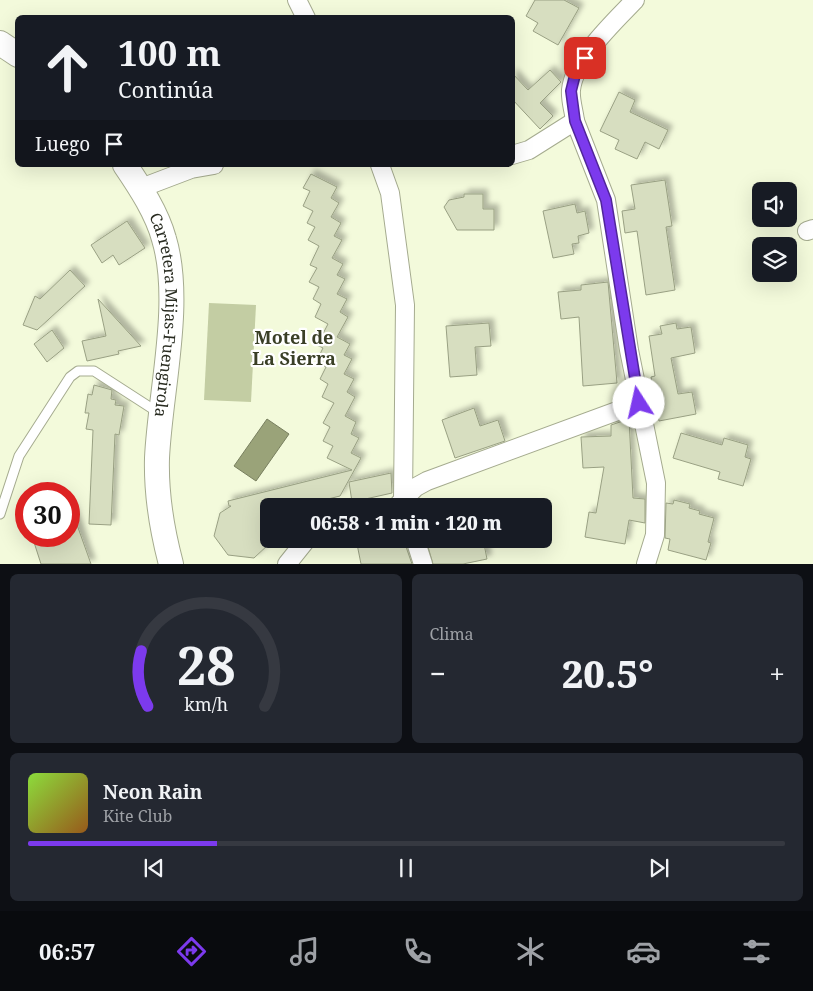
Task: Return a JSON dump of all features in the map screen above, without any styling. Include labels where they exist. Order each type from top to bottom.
[{"type":"main road","points":[[0,43],[15,54]]},
{"type":"main road","name":"Carretera Mijas-Fuengirola","points":[[126,167],[141,188],[164,238],[171,275],[170,310],[157,459],[160,512],[171,564]]},
{"type":"street","points":[[297,0],[304,15]]},
{"type":"street","points":[[635,0],[585,58],[575,75],[571,91],[575,121],[606,200],[639,403],[656,483],[655,534],[646,564]]},
{"type":"street","points":[[515,154],[529,150],[575,121]]},
{"type":"street","points":[[141,188],[190,169],[202,167]]},
{"type":"street","points":[[381,167],[390,193],[404,305],[402,498]]},
{"type":"street","points":[[408,498],[427,480],[639,403]]},
{"type":"street","points":[[287,564],[300,548]]},
{"type":"street","points":[[418,548],[422,564]]},
{"type":"lane","points":[[0,514],[20,456],[70,377],[78,372],[94,371],[161,414]]},
{"type":"shaded area","points":[[209,303],[256,305],[251,402],[204,400]]},
{"type":"shaded area","points":[[267,419],[289,434],[256,481],[234,466]]},
{"type":"building","points":[[535,0],[564,0],[579,8],[558,45],[533,31],[538,23],[526,16]]},
{"type":"building","points":[[550,70],[561,82],[540,103],[553,116],[540,129],[515,102],[515,76],[528,90]]},
{"type":"building","points":[[619,92],[635,100],[630,112],[668,130],[659,149],[645,142],[637,159],[615,149],[619,140],[600,131]]},
{"type":"building","points":[[311,174],[337,187],[331,198],[339,203],[331,217],[341,223],[334,236],[342,240],[332,258],[343,264],[337,275],[345,279],[337,294],[347,299],[340,312],[348,317],[337,337],[350,344],[344,355],[352,359],[344,374],[354,379],[347,392],[355,397],[345,416],[356,422],[351,434],[359,438],[351,453],[361,458],[340,496],[332,498],[260,498],[260,548],[265,548],[254,558],[228,555],[214,536],[220,513],[231,506],[229,506],[228,501],[352,470],[327,458],[333,446],[323,441],[330,427],[323,423],[334,403],[322,397],[328,384],[320,379],[326,367],[316,362],[323,348],[317,345],[328,324],[315,317],[321,304],[313,299],[319,287],[309,282],[317,268],[310,265],[319,246],[308,240],[315,227],[307,223],[313,211],[303,206],[310,191],[303,188]]},
{"type":"building","points":[[665,180],[672,226],[666,227],[675,290],[646,295],[637,231],[625,233],[622,211],[635,209],[631,185]]},
{"type":"building","points":[[464,194],[483,194],[483,209],[494,209],[494,230],[457,230],[444,207],[449,200],[464,197]]},
{"type":"building","points":[[575,204],[577,213],[585,211],[589,233],[578,236],[579,243],[572,244],[574,254],[553,258],[543,211]]},
{"type":"building","points":[[127,221],[145,248],[119,265],[113,255],[102,263],[91,245]]},
{"type":"building","points":[[70,270],[85,286],[37,330],[23,325],[35,296],[40,299]]},
{"type":"building","points":[[608,282],[617,383],[583,386],[579,317],[561,319],[558,292],[581,290],[581,285]]},
{"type":"building","points":[[98,299],[141,346],[118,351],[119,354],[87,361],[82,341],[106,336]]},
{"type":"building","points":[[489,323],[491,346],[475,347],[477,375],[450,377],[446,326]]},
{"type":"building","points":[[676,323],[677,329],[691,327],[695,353],[671,358],[678,394],[692,392],[696,414],[659,421],[651,377],[655,376],[649,336],[662,334],[660,326]]},
{"type":"building","points":[[52,330],[64,348],[47,362],[34,344]]},
{"type":"building","points":[[94,385],[112,390],[111,399],[116,400],[115,405],[124,406],[119,435],[115,434],[111,525],[89,524],[93,430],[86,429],[89,413],[85,413],[88,394],[92,395]]},
{"type":"building","points":[[474,408],[480,426],[498,420],[505,441],[455,458],[442,420]]},
{"type":"building","points":[[629,419],[633,498],[645,499],[645,523],[629,520],[625,544],[585,537],[589,512],[596,513],[604,467],[583,468],[581,437],[611,436],[611,425]]},
{"type":"building","points":[[681,433],[722,445],[724,438],[748,445],[745,457],[751,459],[743,486],[718,479],[720,472],[673,458]]},
{"type":"building","points":[[391,473],[392,493],[370,498],[351,498],[349,482]]},
{"type":"building","points":[[674,500],[690,504],[689,508],[700,511],[699,514],[714,518],[708,542],[711,543],[706,560],[668,550],[670,539],[665,538],[666,503],[673,504]]},
{"type":"building","points":[[80,533],[91,564],[41,564],[36,547],[80,547]]},
{"type":"building","points":[[358,548],[406,548],[412,564],[361,564]]},
{"type":"building","points":[[428,548],[485,548],[487,559],[463,564],[433,564]]},
{"type":"district","name":"Motel de La Sierra","points":[[294,347]]},
{"type":"route","points":[[585,58],[575,75],[571,91],[575,121],[606,200],[639,403]]}]
